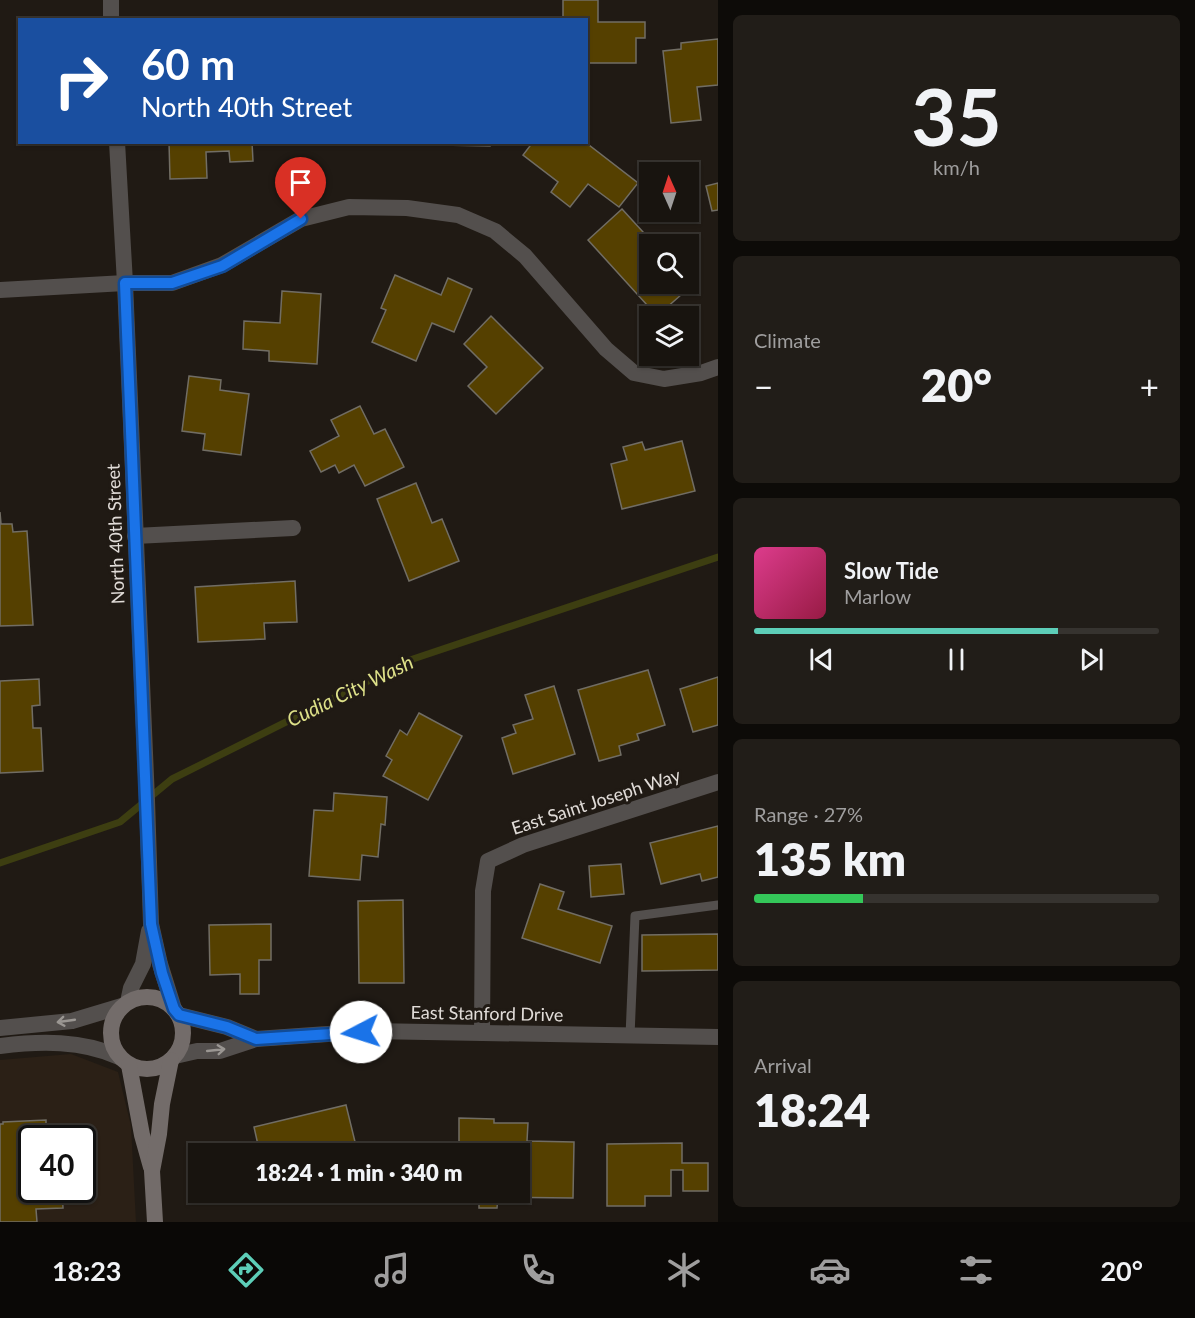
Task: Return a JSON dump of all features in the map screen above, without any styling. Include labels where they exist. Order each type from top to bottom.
[{"type":"main road","points":[[124,1061],[140,1069],[151,1070],[173,1058],[181,1047],[183,1025],[176,1012],[166,1002],[147,996],[125,1004],[115,1015],[110,1037],[113,1047],[124,1061],[153,1171]]},
{"type":"main road","points":[[154,1222],[153,1171],[162,1104],[173,1058]]},
{"type":"street","points":[[111,0],[111,18]]},
{"type":"street","name":"North 40th Street","points":[[117,144],[125,283],[151,924],[160,964],[176,1012]]},
{"type":"street","points":[[0,290],[125,283],[172,283],[222,266],[301,219],[349,207],[407,208],[458,215],[495,231],[525,256],[606,349],[634,373],[664,379],[701,373],[718,367]]},
{"type":"street","points":[[135,536],[293,528]]},
{"type":"street","name":"East Saint Joseph Way","points":[[482,1033],[483,891],[488,861],[523,845],[718,782]]},
{"type":"street","name":"North 40th Street","points":[[125,1004],[130,988],[143,964],[151,924]]},
{"type":"street","points":[[0,1028],[72,1021],[125,1004]]},
{"type":"street","name":"East Stanford Drive","points":[[176,1012],[227,1027],[256,1039]]},
{"type":"street","name":"East Stanford Drive","points":[[173,1058],[197,1051],[220,1051],[256,1039],[371,1031],[718,1037]]},
{"type":"street","points":[[0,1046],[40,1043],[69,1044],[99,1048],[124,1061]]},
{"type":"lane","points":[[630,1036],[635,916],[718,904]]},
{"type":"shaded area","points":[[71,1054],[118,1072],[131,1126],[136,1222],[0,1222],[0,1060]]},
{"type":"building","points":[[563,0],[598,0],[598,22],[645,22],[645,38],[636,38],[636,63],[588,63],[588,18],[563,18]]},
{"type":"building","points":[[718,39],[718,85],[697,87],[701,120],[671,123],[663,51],[681,49],[681,43]]},
{"type":"building","points":[[169,144],[252,144],[253,161],[230,162],[229,151],[206,152],[207,178],[170,179]]},
{"type":"building","points":[[490,144],[490,146],[440,145]]},
{"type":"building","points":[[531,144],[588,144],[638,183],[619,207],[588,184],[570,207],[551,192],[558,182],[523,155]]},
{"type":"building","points":[[718,183],[718,210],[712,211],[706,186]]},
{"type":"building","points":[[622,209],[645,234],[639,234],[639,294],[682,294],[668,306],[648,306],[588,240]]},
{"type":"building","points":[[395,275],[441,295],[448,278],[472,289],[454,332],[432,323],[416,361],[372,342],[386,310],[381,308]]},
{"type":"building","points":[[282,291],[321,294],[317,364],[269,361],[269,351],[243,349],[244,321],[280,323]]},
{"type":"building","points":[[491,316],[543,368],[496,414],[468,386],[487,367],[464,344]]},
{"type":"building","points":[[189,376],[221,380],[220,390],[249,394],[241,455],[203,450],[205,434],[182,431]]},
{"type":"building","points":[[360,406],[374,434],[385,429],[404,467],[365,486],[354,465],[339,473],[335,465],[321,472],[310,451],[339,436],[331,420]]},
{"type":"building","points":[[682,441],[695,491],[622,509],[611,464],[627,460],[623,447],[642,442],[645,450]]},
{"type":"building","points":[[416,483],[432,523],[442,519],[459,561],[409,581],[377,499]]},
{"type":"building","points":[[0,512],[1,524],[12,524],[13,532],[27,531],[33,625],[0,626]]},
{"type":"building","points":[[295,581],[297,622],[264,623],[265,639],[198,642],[195,587]]},
{"type":"building","points":[[648,670],[665,725],[637,734],[639,740],[619,746],[621,755],[599,761],[578,690]]},
{"type":"building","points":[[718,677],[718,725],[693,732],[680,689]]},
{"type":"building","points":[[39,679],[40,705],[32,706],[33,728],[41,728],[43,771],[0,773],[0,681]]},
{"type":"building","points":[[554,686],[575,754],[513,774],[502,738],[516,733],[513,725],[533,719],[525,695]]},
{"type":"building","points":[[419,713],[462,736],[428,800],[383,776],[392,760],[386,756],[400,730],[407,735]]},
{"type":"building","points":[[334,793],[387,797],[385,825],[381,824],[378,857],[362,855],[360,880],[309,876],[314,810],[333,811]]},
{"type":"building","points":[[718,826],[718,877],[702,881],[700,874],[661,884],[650,843]]},
{"type":"building","points":[[621,864],[624,894],[591,897],[589,866]]},
{"type":"building","points":[[540,884],[564,892],[558,909],[612,926],[600,963],[522,938]]},
{"type":"building","points":[[403,900],[404,983],[359,983],[358,901]]},
{"type":"building","points":[[271,924],[271,960],[259,960],[259,994],[240,994],[240,974],[210,975],[209,925]]},
{"type":"building","points":[[718,934],[718,970],[642,971],[642,935]]},
{"type":"building","points":[[346,1105],[355,1143],[258,1143],[254,1127]]},
{"type":"building","points":[[459,1118],[494,1119],[494,1123],[528,1123],[527,1141],[574,1142],[573,1198],[530,1197],[530,1143],[459,1143]]},
{"type":"building","points":[[46,1120],[46,1125],[18,1125],[18,1203],[63,1203],[63,1208],[36,1209],[37,1222],[0,1222],[0,1124]]},
{"type":"building","points":[[682,1143],[682,1163],[708,1163],[708,1191],[683,1191],[683,1170],[671,1170],[671,1196],[645,1196],[645,1206],[607,1206],[607,1144]]},
{"type":"building","points":[[479,1203],[497,1203],[497,1208],[479,1208]]},
{"type":"waterway","name":"Cudia City Wash","points":[[0,863],[120,822],[172,779],[410,660],[718,557]]},
{"type":"route","points":[[301,219],[222,266],[172,283],[125,283],[151,924],[162,973],[174,1009],[179,1015],[227,1027],[256,1039],[361,1032]]}]
